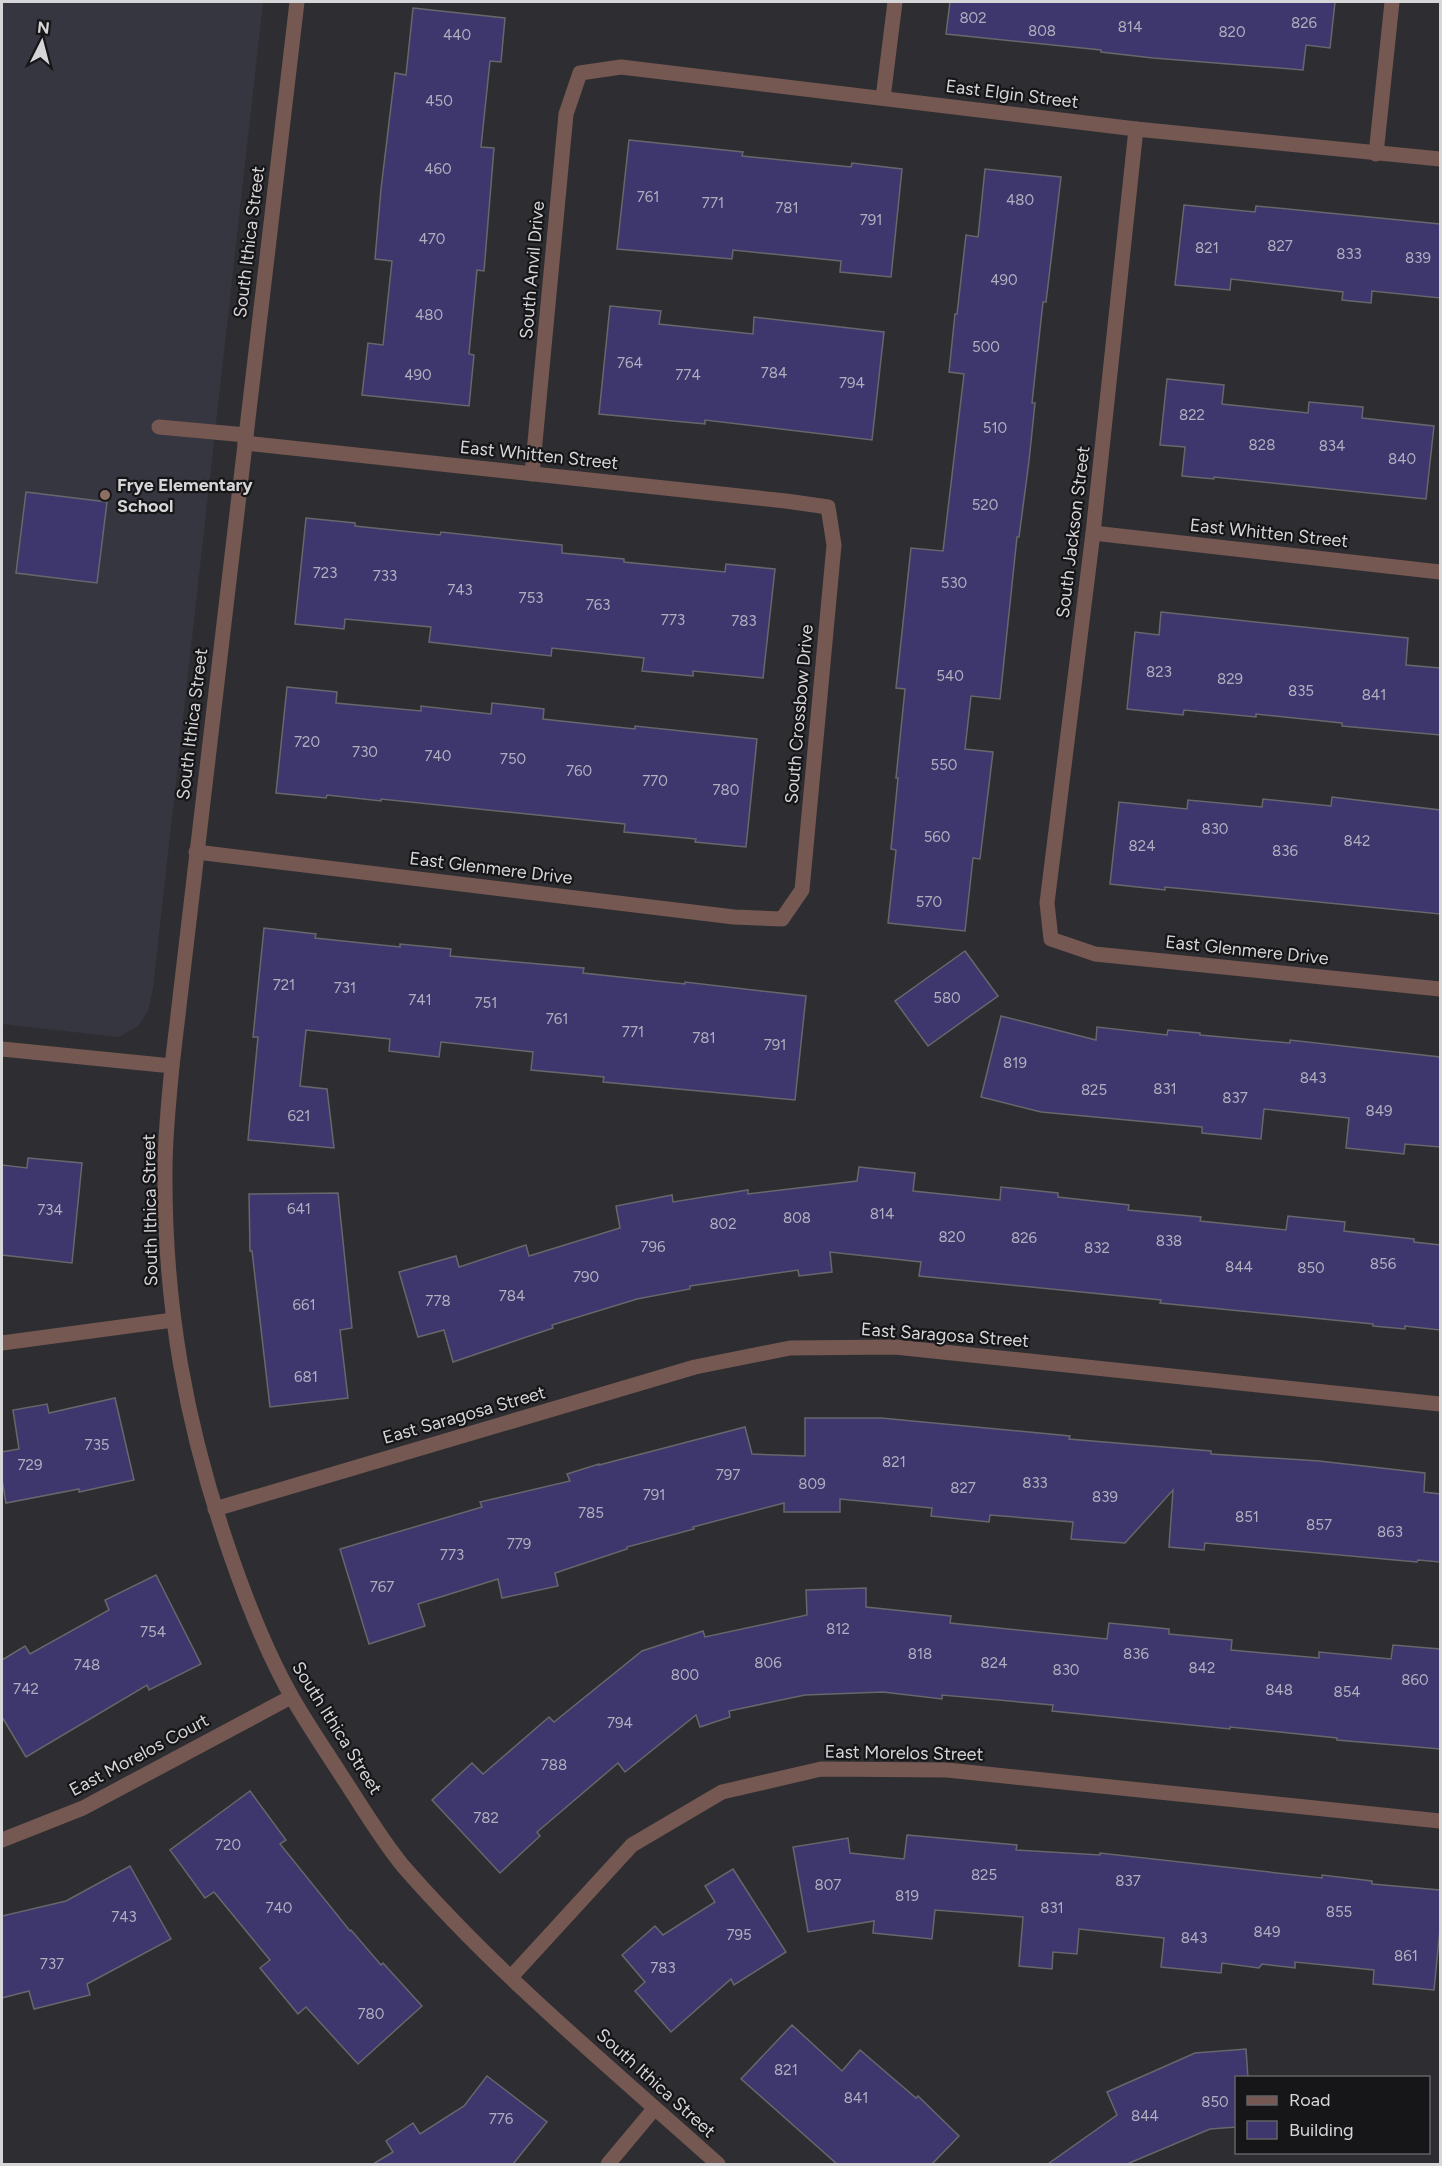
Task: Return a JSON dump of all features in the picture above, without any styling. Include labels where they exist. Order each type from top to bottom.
[{"type":"street","name":"South Ithica Street","points":[[297,2],[172,1066],[165,1168],[173,1320],[180,1366],[196,1443],[215,1509],[263,1638],[291,1696],[326,1752],[401,1863],[450,1917],[511,1977],[654,2109],[718,2164]]},
{"type":"street","points":[[883,98],[895,2]]},
{"type":"street","points":[[1376,154],[1392,2]]},
{"type":"street","name":"East Elgin Street","points":[[580,73],[621,67],[1136,129],[1440,159]]},
{"type":"street","name":"South Anvil Drive","points":[[532,474],[566,114],[580,73]]},
{"type":"street","name":"South Jackson Street","points":[[1051,939],[1047,903],[1093,533],[1136,129]]},
{"type":"street","name":"East Whitten Street","points":[[159,427],[532,474],[828,507]]},
{"type":"street","name":"South Crossbow Drive","points":[[782,919],[802,890],[834,545],[828,507]]},
{"type":"street","name":"East Whitten Street","points":[[1093,533],[1440,572]]},
{"type":"street","name":"East Glenmere Drive","points":[[196,852],[734,916],[782,919]]},
{"type":"street","name":"East Glenmere Drive","points":[[1051,939],[1095,954],[1440,989]]},
{"type":"street","points":[[2,1049],[172,1066]]},
{"type":"street","points":[[2,1343],[173,1320]]},
{"type":"street","name":"East Saragosa Street","points":[[215,1509],[695,1367],[790,1348],[895,1347],[1440,1404]]},
{"type":"street","name":"East Morelos Court","points":[[2,1840],[83,1808],[291,1696]]},
{"type":"street","name":"East Morelos Street","points":[[511,1977],[632,1845],[722,1792],[821,1769],[947,1770],[1440,1821]]},
{"type":"street","points":[[608,2164],[654,2109]]},
{"type":"shaded area","name":"Frye Elementary School","points":[[2,2],[263,2],[153,988],[148,1011],[138,1026],[119,1037],[2,1024]]},
{"type":"building","points":[[950,2],[1335,2],[1330,48],[1306,45],[1303,70],[1153,58],[1101,52],[1101,50],[946,34]]},
{"type":"building","points":[[413,8],[505,18],[501,62],[490,61],[481,147],[494,148],[484,271],[477,270],[469,354],[474,355],[469,406],[362,395],[368,343],[383,345],[392,261],[375,259],[381,189],[395,73],[406,75]]},
{"type":"building","points":[[629,140],[743,152],[742,156],[851,167],[852,163],[902,169],[891,277],[840,272],[841,261],[733,250],[732,259],[617,249]]},
{"type":"building","points":[[985,169],[1061,177],[1046,302],[1043,302],[1032,403],[1035,403],[1029,461],[1019,537],[1017,537],[1000,699],[971,696],[965,749],[993,752],[980,859],[973,858],[965,931],[888,923],[896,850],[891,849],[905,689],[896,688],[911,548],[943,551],[964,374],[949,372],[955,314],[957,314],[966,235],[978,237]]},
{"type":"building","points":[[1184,205],[1255,212],[1256,206],[1440,224],[1440,298],[1372,291],[1371,303],[1342,300],[1343,292],[1231,279],[1230,290],[1175,285]]},
{"type":"building","points":[[610,306],[661,311],[659,324],[753,334],[754,317],[884,332],[872,440],[705,420],[705,424],[599,414]]},
{"type":"building","points":[[1167,379],[1224,385],[1222,404],[1308,413],[1309,402],[1363,407],[1362,418],[1434,426],[1426,499],[1214,477],[1214,479],[1182,476],[1185,447],[1160,445]]},
{"type":"building","points":[[26,492],[107,502],[97,583],[16,573]]},
{"type":"building","points":[[306,518],[440,535],[441,532],[562,545],[562,553],[624,559],[624,562],[725,572],[726,564],[775,569],[763,678],[693,671],[693,676],[642,671],[644,658],[552,648],[551,656],[429,642],[431,627],[345,619],[344,629],[295,624]]},
{"type":"building","points":[[1161,612],[1408,638],[1406,665],[1440,668],[1440,735],[1342,726],[1342,723],[1256,714],[1256,717],[1184,710],[1183,715],[1127,709],[1135,632],[1159,635]]},
{"type":"building","points":[[287,687],[337,692],[336,703],[421,711],[421,706],[491,714],[492,703],[544,709],[543,719],[757,739],[746,847],[695,842],[696,839],[624,832],[625,824],[381,799],[381,801],[327,795],[326,798],[276,793]]},
{"type":"building","points":[[1332,797],[1440,810],[1440,914],[1165,887],[1165,890],[1110,884],[1119,802],[1187,809],[1188,800],[1262,807],[1263,799],[1331,806]]},
{"type":"building","points":[[264,928],[316,934],[315,938],[400,947],[400,944],[451,949],[450,956],[584,968],[583,973],[806,996],[795,1100],[603,1082],[604,1077],[531,1070],[533,1052],[441,1042],[439,1057],[389,1051],[390,1039],[306,1030],[300,1086],[327,1089],[334,1148],[248,1140],[258,1037],[253,1037]]},
{"type":"building","points":[[965,951],[998,996],[928,1046],[895,1001]]},
{"type":"building","points":[[1001,1016],[1096,1040],[1097,1027],[1167,1035],[1168,1030],[1290,1043],[1290,1040],[1440,1057],[1440,1147],[1405,1144],[1404,1154],[1346,1148],[1349,1118],[1264,1109],[1261,1139],[1202,1133],[1202,1127],[1041,1112],[981,1097]]},
{"type":"building","points":[[28,1158],[82,1163],[72,1263],[2,1255],[2,1165],[27,1168]]},
{"type":"building","points":[[859,1167],[915,1173],[913,1191],[1000,1200],[1001,1187],[1058,1193],[1058,1197],[1129,1205],[1128,1210],[1201,1217],[1200,1221],[1286,1230],[1288,1216],[1345,1222],[1344,1231],[1414,1239],[1414,1242],[1440,1245],[1440,1330],[1405,1326],[1405,1329],[1373,1326],[1373,1324],[1160,1303],[1161,1300],[919,1276],[921,1262],[830,1252],[832,1272],[799,1276],[798,1270],[690,1286],[690,1289],[637,1299],[552,1325],[553,1328],[453,1362],[444,1330],[418,1337],[399,1272],[456,1256],[459,1267],[526,1245],[529,1256],[620,1228],[616,1206],[672,1195],[673,1202],[748,1190],[748,1194],[857,1181]]},
{"type":"building","points":[[338,1193],[352,1328],[340,1330],[348,1398],[270,1407],[252,1251],[250,1251],[249,1194]]},
{"type":"building","points":[[115,1398],[134,1480],[79,1492],[79,1489],[6,1503],[2,1479],[2,1452],[19,1449],[13,1410],[47,1404],[49,1413]]},
{"type":"building","points":[[805,1418],[881,1418],[1070,1436],[1069,1439],[1211,1451],[1211,1454],[1319,1461],[1425,1473],[1424,1492],[1440,1494],[1440,1562],[1418,1560],[1417,1562],[1205,1543],[1204,1550],[1169,1547],[1173,1490],[1125,1543],[1071,1539],[1073,1522],[990,1515],[989,1522],[931,1516],[932,1508],[840,1499],[840,1512],[784,1512],[784,1503],[627,1547],[627,1549],[555,1573],[558,1586],[502,1598],[498,1579],[418,1604],[425,1626],[369,1644],[340,1549],[482,1507],[480,1502],[570,1481],[567,1474],[599,1464],[745,1427],[752,1454],[805,1456]]},
{"type":"building","points":[[156,1575],[201,1664],[149,1690],[147,1685],[26,1757],[2,1717],[2,1660],[25,1646],[30,1654],[109,1610],[105,1600]]},
{"type":"building","points":[[866,1588],[866,1607],[951,1616],[950,1623],[1107,1639],[1109,1623],[1169,1629],[1169,1634],[1232,1640],[1231,1650],[1319,1658],[1319,1652],[1391,1659],[1393,1645],[1440,1649],[1440,1749],[1052,1711],[1053,1705],[942,1695],[942,1699],[883,1692],[805,1695],[729,1711],[730,1717],[700,1727],[696,1715],[625,1772],[618,1763],[537,1832],[540,1836],[500,1873],[432,1800],[472,1763],[483,1774],[549,1717],[554,1722],[642,1651],[703,1631],[705,1637],[807,1615],[806,1590]]},
{"type":"building","points":[[250,1791],[286,1840],[280,1844],[350,1931],[422,2006],[358,2064],[306,2007],[298,2014],[260,1968],[270,1960],[214,1892],[205,1898],[170,1850]]},
{"type":"building","points":[[907,1835],[1017,1845],[1016,1850],[1100,1855],[1100,1853],[1322,1878],[1322,1875],[1372,1881],[1372,1884],[1440,1890],[1440,1929],[1434,1990],[1373,1984],[1374,1970],[1295,1962],[1295,1968],[1262,1964],[1259,1968],[1222,1963],[1221,1973],[1161,1967],[1164,1938],[1079,1929],[1077,1954],[1053,1952],[1052,1969],[1019,1966],[1023,1917],[935,1910],[932,1939],[873,1933],[874,1921],[808,1932],[793,1847],[848,1838],[850,1853],[904,1859]]},
{"type":"building","points":[[130,1866],[171,1939],[87,1984],[90,1995],[34,2009],[29,1991],[2,1998],[2,1916],[66,1901]]},
{"type":"building","points":[[733,1869],[786,1952],[734,1985],[731,1979],[671,2032],[635,1991],[645,1982],[622,1955],[655,1926],[663,1935],[715,1902],[705,1886]]},
{"type":"building","points":[[792,2025],[842,2071],[860,2050],[916,2098],[918,2096],[959,2136],[932,2164],[837,2164],[741,2079]]},
{"type":"building","points":[[1246,2049],[1248,2076],[1235,2076],[1235,2127],[1210,2129],[1127,2164],[1048,2164],[1117,2115],[1107,2092],[1195,2053]]},
{"type":"building","points":[[487,2076],[547,2122],[513,2164],[373,2164],[393,2152],[386,2141],[413,2123],[420,2134],[464,2106]]},
{"type":"place","name":"Frye Elementary School","points":[[105,495]]}]
